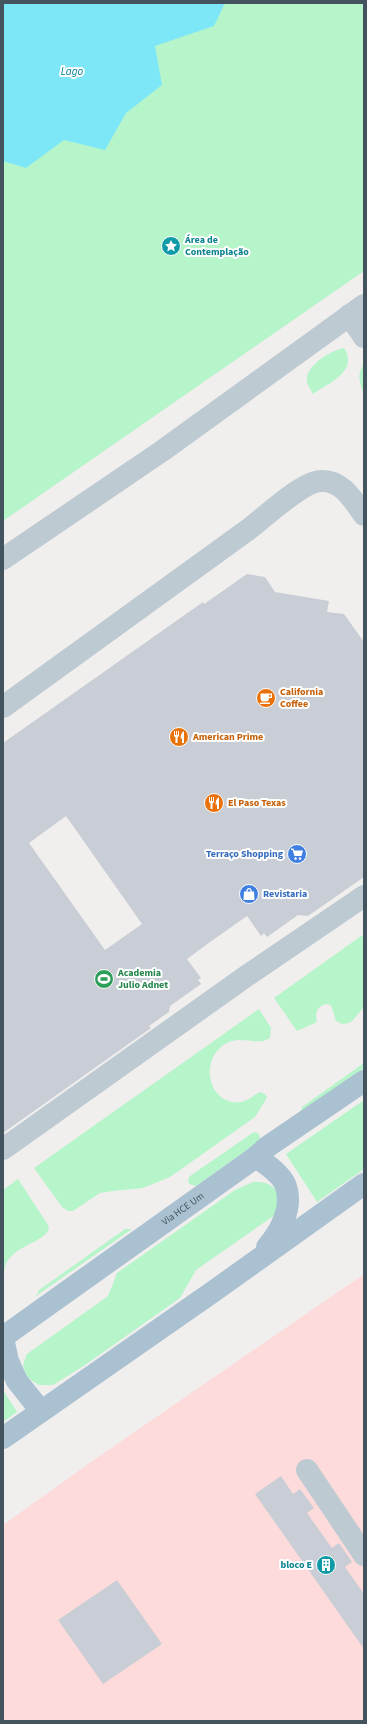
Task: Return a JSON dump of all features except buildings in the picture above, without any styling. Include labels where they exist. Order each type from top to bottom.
[{"type":"main road","name":"Via HCE Um","points":[[3,1338],[256,1158],[267,1147],[364,1081]]},
{"type":"main road","points":[[255,1262],[273,1240],[284,1220],[289,1200],[285,1183],[269,1166],[256,1158]]},
{"type":"main road","points":[[3,1438],[364,1184]]},
{"type":"main road","points":[[3,1338],[8,1361],[18,1381],[41,1411]]},
{"type":"street","points":[[3,559],[162,451],[357,310],[364,337]]},
{"type":"street","points":[[3,707],[307,485],[321,481],[337,484],[349,494],[364,515]]},
{"type":"street","points":[[3,1149],[245,977],[364,896]]},
{"type":"street","points":[[307,1470],[364,1555]]},
{"type":"shaded area","points":[[364,1274],[364,1721],[3,1721],[3,1525],[91,1462]]},
{"type":"green space","points":[[3,3],[364,3],[364,271],[3,521]]},
{"type":"green space","points":[[344,348],[348,356],[348,363],[345,370],[334,381],[313,394],[307,382],[307,376],[310,370],[326,355]]},
{"type":"green space","points":[[364,364],[364,395],[359,375]]},
{"type":"green space","points":[[364,934],[364,1007],[353,1020],[346,1024],[342,1024],[336,1021],[331,1005],[326,1004],[320,1007],[317,1011],[317,1022],[297,1031],[274,998]]},
{"type":"green space","points":[[259,1009],[271,1028],[270,1038],[264,1041],[239,1040],[225,1044],[218,1050],[210,1067],[212,1085],[217,1093],[231,1102],[244,1101],[260,1092],[265,1094],[267,1097],[255,1117],[170,1177],[143,1188],[100,1193],[73,1211],[68,1211],[62,1207],[34,1168]]},
{"type":"green space","points":[[364,1063],[364,1068],[301,1112],[302,1107]]},
{"type":"green space","points":[[364,1100],[364,1169],[317,1202],[286,1154]]},
{"type":"green space","points":[[254,1132],[258,1133],[260,1137],[258,1142],[196,1186],[189,1184],[188,1180],[190,1176]]},
{"type":"green space","points":[[18,1179],[48,1225],[49,1230],[39,1239],[20,1249],[10,1258],[5,1267],[3,1286],[3,1190]]},
{"type":"green space","points":[[253,1182],[269,1184],[278,1192],[280,1196],[275,1215],[196,1270],[180,1298],[85,1365],[53,1385],[39,1385],[26,1375],[23,1365],[27,1354],[108,1296],[117,1273],[235,1190]]},
{"type":"green space","points":[[125,1229],[132,1229],[36,1296],[39,1290]]},
{"type":"green space","points":[[3,1390],[17,1412],[3,1422]]},
{"type":"water","name":"Lago","points":[[3,3],[225,3],[214,26],[155,46],[162,85],[126,113],[105,150],[64,140],[26,168],[3,161]]},
{"type":"place","name":"Área de Contemplação","points":[[171,246]]},
{"type":"place","name":"California Coffee","points":[[266,698]]},
{"type":"place","name":"American Prime","points":[[179,737]]},
{"type":"place","name":"El Paso Texas","points":[[214,803]]},
{"type":"place","name":"Terraço Shopping","points":[[297,854]]},
{"type":"place","name":"Revistaria","points":[[249,894]]},
{"type":"place","name":"Academia Julio Adnet","points":[[104,979]]},
{"type":"place","name":"bloco E","points":[[326,1565]]}]
